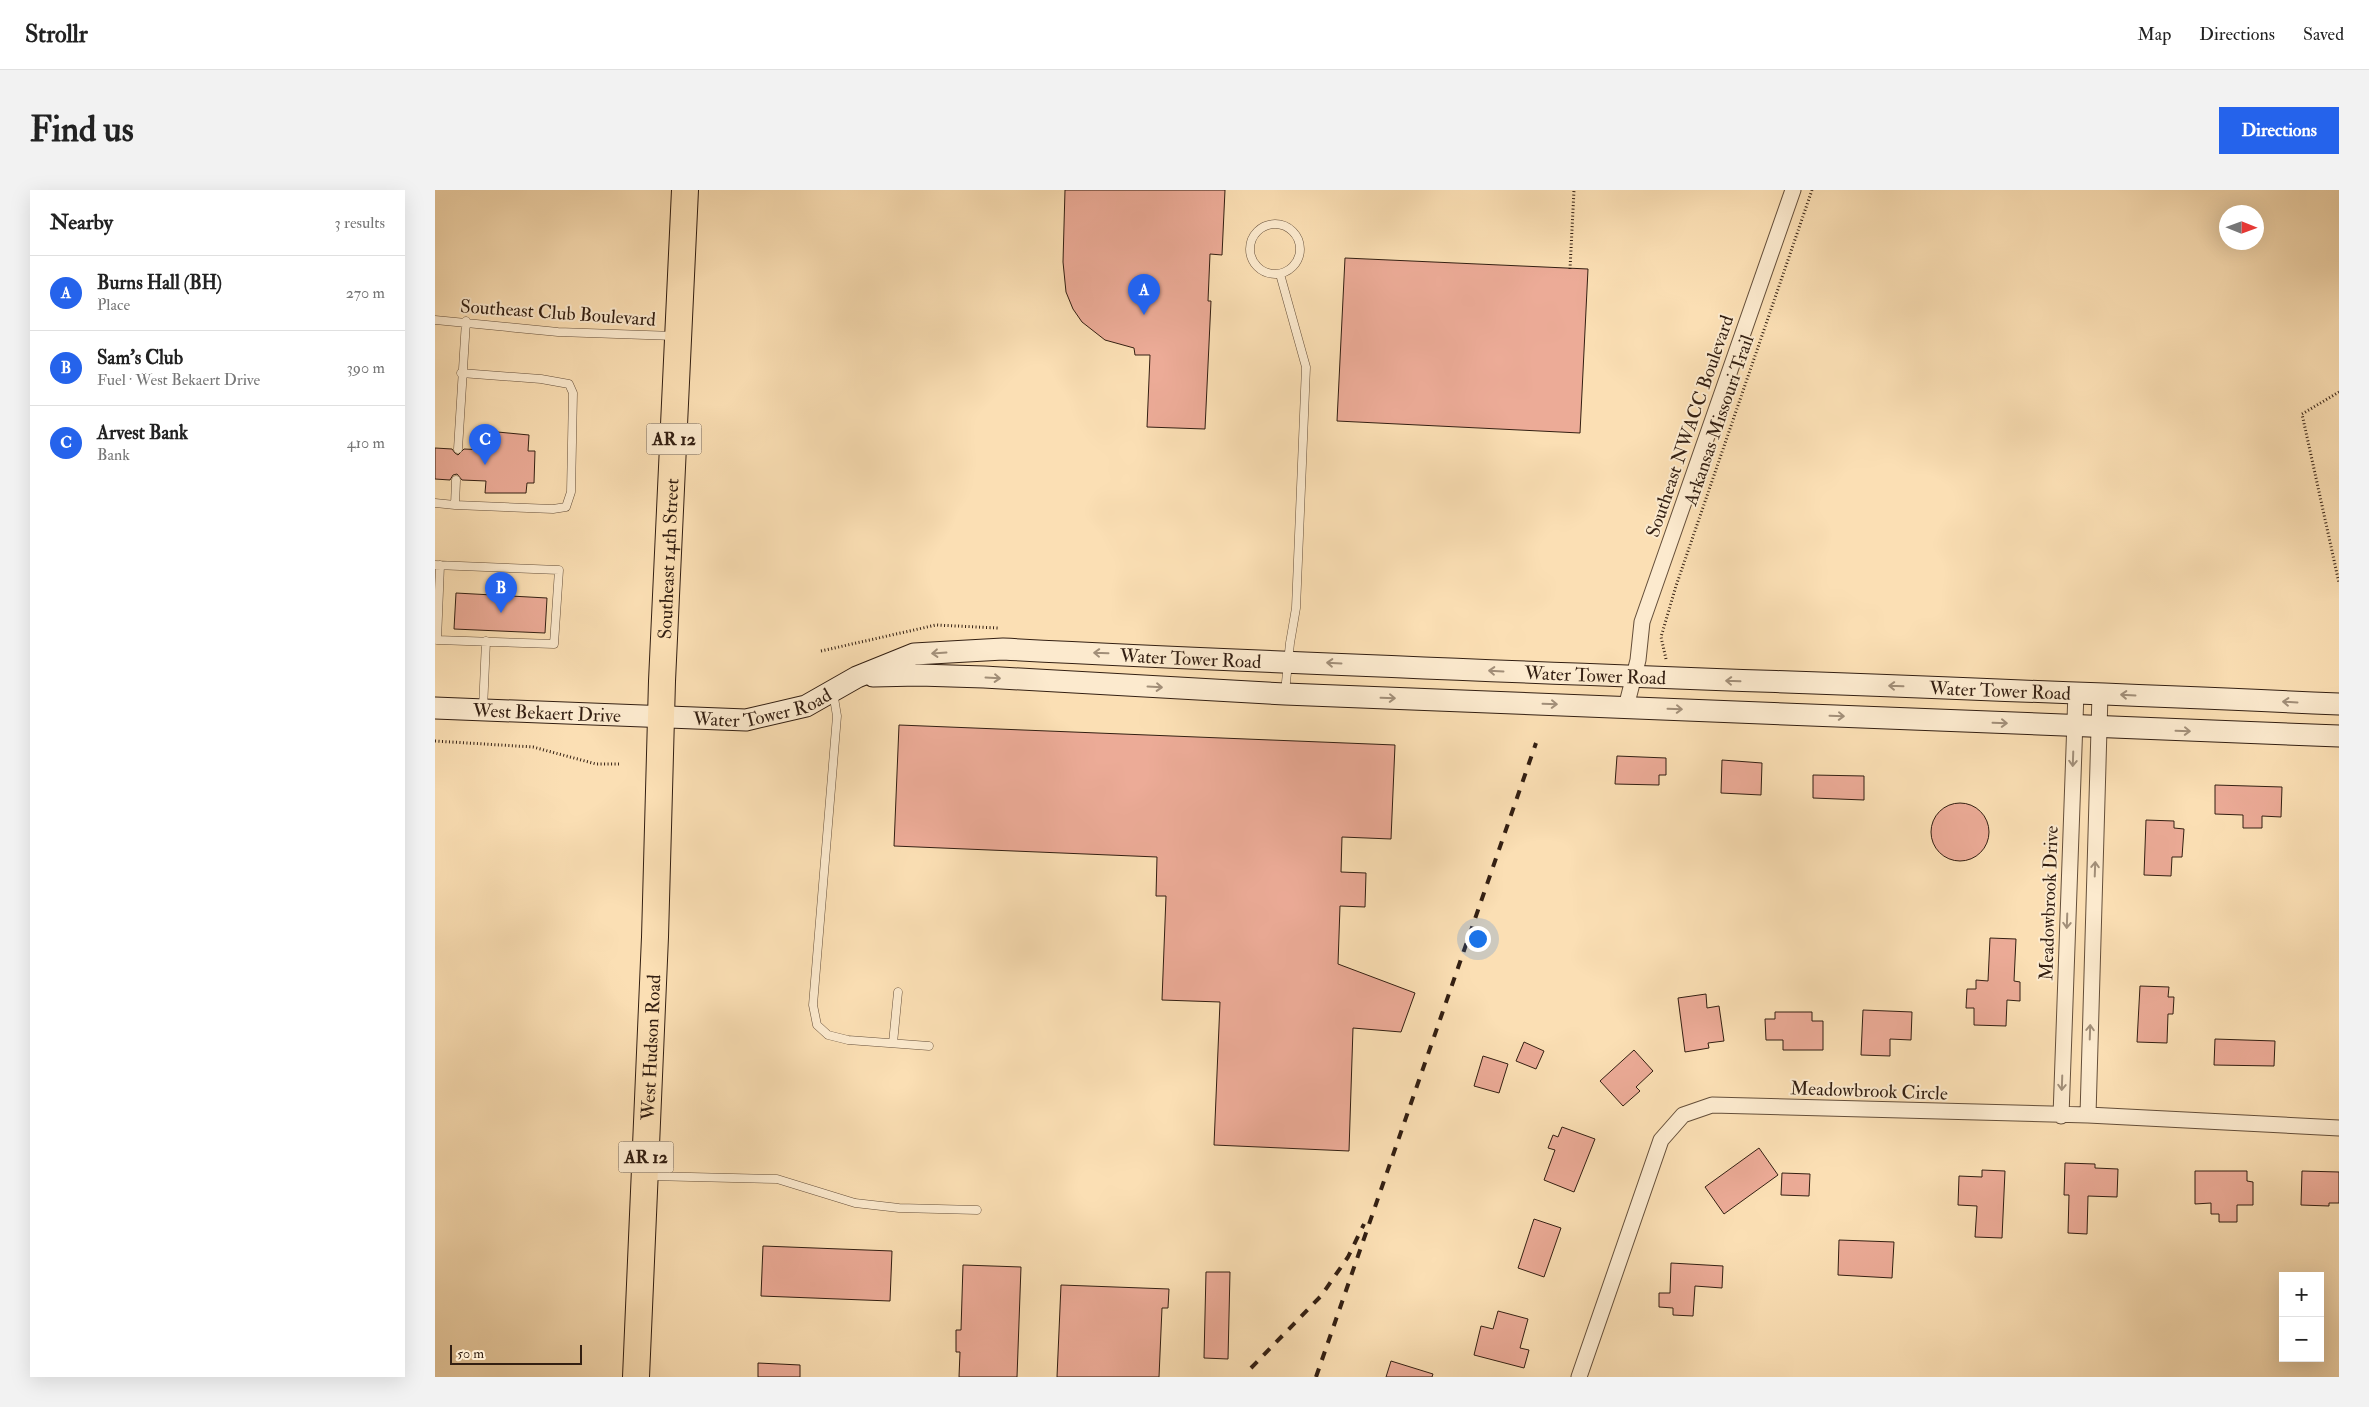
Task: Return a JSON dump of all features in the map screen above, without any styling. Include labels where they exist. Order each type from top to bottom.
[{"type":"highway","name":"Southeast 14th Street","points":[[660,718],[685,190]]},
{"type":"highway","name":"West Hudson Road","points":[[636,1377],[655,928],[660,718]]},
{"type":"street","name":"Southeast NWACC Boulevard","points":[[1626,707],[1638,660],[1642,622],[1793,190]]},
{"type":"street","name":"Water Tower Road","points":[[660,718],[747,720],[806,706],[857,677],[914,654],[1003,649],[1632,678],[2076,692],[2339,704]]},
{"type":"street","name":"Water Tower Road","points":[[857,677],[929,675],[1285,694],[2339,736]]},
{"type":"street","name":"Meadowbrook Drive","points":[[2061,1116],[2076,692]]},
{"type":"street","points":[[2088,1116],[2100,694]]},
{"type":"street","name":"West Bekaert Drive","points":[[435,708],[660,718]]},
{"type":"street","name":"Meadowbrook Circle","points":[[1579,1377],[1661,1140],[1683,1115],[1712,1105],[2088,1116],[2339,1128]]},
{"type":"lane","points":[[1274,224],[1283,225],[1296,235],[1301,250],[1294,266],[1280,274],[1272,274],[1257,267],[1250,252],[1253,236],[1259,230],[1274,224]]},
{"type":"lane","points":[[1280,274],[1307,366],[1296,608],[1287,661],[1285,694]]},
{"type":"lane","name":"Southeast Club Boulevard","points":[[435,320],[466,321],[558,332],[679,336]]},
{"type":"lane","points":[[458,449],[461,373],[466,321]]},
{"type":"lane","points":[[435,503],[553,510],[566,507],[571,492],[573,393],[569,384],[541,379],[461,373]]},
{"type":"lane","points":[[455,505],[457,480]]},
{"type":"lane","points":[[437,565],[559,570],[554,644],[437,640],[437,565]]},
{"type":"lane","points":[[483,710],[486,642]]},
{"type":"lane","points":[[833,690],[837,716],[813,1005],[817,1024],[828,1034],[848,1040],[929,1046]]},
{"type":"lane","points":[[893,1043],[898,992]]},
{"type":"lane","points":[[645,1176],[777,1179],[855,1204],[899,1208],[977,1210]]},
{"type":"path","points":[[1571,268],[1574,190]]},
{"type":"path","name":"Arkansas Missouri Trail","points":[[1666,661],[1661,637],[1812,190]]},
{"type":"path","points":[[2339,392],[2302,414],[2339,583]]},
{"type":"path","points":[[435,741],[533,747],[596,764],[619,764]]},
{"type":"building","points":[[1065,190],[1225,190],[1222,255],[1210,254],[1208,301],[1211,301],[1205,429],[1147,427],[1150,355],[1135,355],[1134,348],[1105,340],[1082,322],[1073,309],[1066,292],[1063,262]]},
{"type":"building","points":[[1345,258],[1588,269],[1580,433],[1337,421]]},
{"type":"building","points":[[487,431],[529,435],[528,451],[535,451],[534,483],[527,483],[526,493],[485,493],[486,481],[462,480],[457,474],[453,475],[450,480],[435,479],[435,448],[452,449],[458,455],[464,449],[487,450]]},
{"type":"building","points":[[456,593],[547,598],[545,633],[454,629]]},
{"type":"building","points":[[899,725],[1395,745],[1391,839],[1342,837],[1341,872],[1366,873],[1365,907],[1340,906],[1338,964],[1415,993],[1401,1032],[1353,1028],[1349,1151],[1214,1145],[1220,1002],[1162,1000],[1166,896],[1156,896],[1157,857],[894,846]]},
{"type":"building","points":[[1617,756],[1666,758],[1666,775],[1659,775],[1659,785],[1615,784]]},
{"type":"building","points":[[1722,760],[1762,763],[1761,795],[1721,793]]},
{"type":"building","points":[[1813,775],[1864,776],[1864,800],[1813,798]]},
{"type":"building","points":[[2215,785],[2282,787],[2281,817],[2262,816],[2262,828],[2243,828],[2243,815],[2215,814]]},
{"type":"building","points":[[1954,803],[1966,803],[1981,811],[1989,826],[1989,838],[1981,853],[1966,861],[1954,861],[1939,853],[1931,838],[1931,826],[1939,811]]},
{"type":"building","points":[[2146,820],[2174,821],[2174,828],[2184,829],[2182,857],[2172,857],[2171,876],[2144,875]]},
{"type":"building","points":[[1990,938],[2016,939],[2014,981],[2020,982],[2020,1001],[2007,1000],[2006,1026],[1974,1025],[1974,1008],[1966,1008],[1967,989],[1976,989],[1976,980],[1988,981]]},
{"type":"building","points":[[2140,986],[2169,987],[2168,997],[2174,997],[2173,1014],[2168,1014],[2167,1043],[2137,1042]]},
{"type":"building","points":[[1706,994],[1707,1008],[1719,1006],[1724,1041],[1708,1043],[1709,1048],[1685,1052],[1678,998]]},
{"type":"building","points":[[1863,1010],[1912,1012],[1911,1040],[1890,1039],[1890,1056],[1861,1055]]},
{"type":"building","points":[[1775,1012],[1812,1012],[1812,1021],[1823,1021],[1823,1050],[1783,1050],[1783,1040],[1766,1040],[1765,1019],[1775,1019]]},
{"type":"building","points":[[2215,1039],[2275,1041],[2274,1066],[2214,1065]]},
{"type":"building","points":[[1524,1042],[1544,1051],[1536,1069],[1516,1061]]},
{"type":"building","points":[[1634,1050],[1653,1071],[1636,1087],[1640,1091],[1623,1106],[1600,1081]]},
{"type":"building","points":[[1483,1056],[1508,1064],[1499,1093],[1474,1086]]},
{"type":"building","points":[[1562,1127],[1595,1139],[1574,1192],[1544,1180],[1555,1150],[1548,1148],[1553,1135],[1558,1137]]},
{"type":"building","points":[[1759,1148],[1778,1175],[1724,1214],[1705,1187]]},
{"type":"building","points":[[2065,1163],[2095,1164],[2095,1168],[2118,1169],[2117,1197],[2088,1196],[2087,1234],[2068,1233],[2069,1195],[2064,1195]]},
{"type":"building","points":[[1982,1170],[2005,1171],[2002,1238],[1975,1237],[1977,1206],[1958,1205],[1959,1176],[1982,1177]]},
{"type":"building","points":[[2195,1171],[2247,1171],[2247,1181],[2253,1182],[2253,1205],[2237,1205],[2237,1222],[2219,1222],[2219,1214],[2211,1214],[2211,1203],[2195,1204]]},
{"type":"building","points":[[2302,1171],[2339,1172],[2339,1203],[2329,1203],[2329,1206],[2301,1205]]},
{"type":"building","points":[[1782,1173],[1810,1174],[1809,1196],[1781,1195]]},
{"type":"building","points":[[1534,1219],[1561,1228],[1544,1277],[1518,1268]]},
{"type":"building","points":[[1839,1240],[1894,1242],[1892,1278],[1838,1275]]},
{"type":"building","points":[[763,1246],[892,1251],[890,1301],[761,1296]]},
{"type":"building","points":[[1671,1263],[1723,1266],[1722,1288],[1695,1286],[1693,1316],[1673,1315],[1673,1308],[1659,1307],[1659,1293],[1670,1293]]},
{"type":"building","points":[[963,1265],[1021,1267],[1017,1377],[959,1377],[960,1352],[956,1352],[956,1330],[961,1330]]},
{"type":"building","points":[[1206,1272],[1230,1272],[1228,1359],[1204,1358]]},
{"type":"building","points":[[1061,1285],[1169,1289],[1168,1308],[1162,1308],[1159,1377],[1057,1377]]},
{"type":"building","points":[[1498,1311],[1528,1319],[1520,1348],[1529,1350],[1524,1368],[1474,1355],[1481,1326],[1493,1329]]},
{"type":"building","points":[[1391,1361],[1433,1374],[1432,1377],[1386,1377]]},
{"type":"building","points":[[758,1363],[800,1365],[800,1377],[758,1377]]},
{"type":"railway","points":[[1316,1377],[1536,743]]},
{"type":"railway","points":[[1251,1368],[1321,1296],[1348,1257],[1364,1224]]},
{"type":"place","name":"Burns Hall (BH)","points":[[1144,315]]},
{"type":"place","name":"Arvest Bank","points":[[485,465]]},
{"type":"place","name":"Sam's Club","points":[[501,613]]}]
